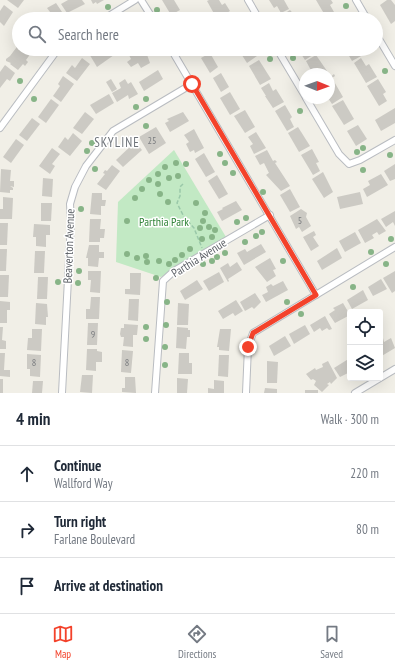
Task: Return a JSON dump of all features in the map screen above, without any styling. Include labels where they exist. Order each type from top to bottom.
[{"type":"street","points":[[115,12],[135,0]]},
{"type":"street","points":[[141,0],[149,12]]},
{"type":"street","points":[[248,0],[255,12]]},
{"type":"street","points":[[356,0],[363,12]]},
{"type":"street","points":[[383,46],[395,66]]},
{"type":"street","points":[[0,128],[53,56]]},
{"type":"street","points":[[175,56],[316,295]]},
{"type":"street","points":[[281,56],[299,87]]},
{"type":"street","name":"Beaverton Avenue","points":[[62,393],[71,222],[70,204],[75,187],[86,166],[113,131],[192,84]]},
{"type":"street","points":[[309,104],[339,154],[349,164],[360,160],[395,140]]},
{"type":"street","name":"Parthia Avenue","points":[[155,393],[163,281],[174,271],[270,215]]},
{"type":"street","points":[[246,393],[248,347],[253,333],[395,248]]},
{"type":"street","points":[[355,393],[395,369]]},
{"type":"path","points":[[183,184],[180,187],[180,196],[177,203],[184,217],[194,228],[198,241],[205,253]]},
{"type":"green space","name":"Parthia Park","points":[[174,150],[226,237],[161,277],[116,262],[118,202]]},
{"type":"building","points":[[7,0],[24,0],[18,8]]},
{"type":"building","points":[[68,0],[82,0],[85,4],[66,12],[61,4]]},
{"type":"building","points":[[91,0],[104,0],[97,4],[96,2],[93,4]]},
{"type":"building","points":[[162,0],[174,0],[180,10],[176,12],[169,12]]},
{"type":"building","points":[[219,0],[222,5],[225,3],[230,11],[213,12],[207,1]]},
{"type":"building","points":[[269,0],[284,0],[289,9],[280,12],[277,6],[274,8]]},
{"type":"building","points":[[316,0],[331,0],[333,3],[330,5],[334,12],[323,12]]},
{"type":"building","points":[[387,0],[391,0],[395,5],[395,21],[391,24],[380,5]]},
{"type":"building","points":[[56,3],[62,12],[50,12],[47,8]]},
{"type":"building","points":[[4,5],[13,12],[4,26],[0,22],[0,11]]},
{"type":"building","points":[[12,53],[12,56],[29,56],[26,60],[28,62],[25,66],[23,64],[18,70],[10,64],[11,63],[6,61],[6,59]]},
{"type":"building","points":[[90,56],[113,56],[97,67]]},
{"type":"building","points":[[130,56],[148,56],[150,63],[141,68],[138,63],[131,67],[127,62],[131,59]]},
{"type":"building","points":[[205,56],[212,56],[218,67],[210,73],[201,58]]},
{"type":"building","points":[[242,56],[257,56],[247,63]]},
{"type":"building","points":[[302,56],[311,56],[305,60]]},
{"type":"building","points":[[317,56],[325,68],[310,68],[306,61]]},
{"type":"building","points":[[349,56],[361,56],[352,61]]},
{"type":"building","points":[[82,58],[90,64],[77,81],[66,73],[72,65],[75,68]]},
{"type":"building","points":[[361,58],[366,66],[369,64],[377,77],[366,83],[354,63]]},
{"type":"building","points":[[259,60],[271,79],[260,85],[249,66]]},
{"type":"building","points":[[5,65],[15,73],[10,81],[7,79],[0,88],[0,72]]},
{"type":"building","points":[[158,70],[163,79],[144,91],[139,82]]},
{"type":"building","points":[[221,73],[229,87],[221,92],[213,78]]},
{"type":"building","points":[[63,76],[74,84],[61,102],[53,96],[60,86],[58,84]]},
{"type":"building","points":[[111,79],[117,89],[112,92],[106,82]]},
{"type":"building","points":[[125,79],[128,84],[131,82],[138,94],[129,99],[128,95],[117,102],[112,93],[121,88],[119,83]]},
{"type":"building","points":[[378,79],[386,92],[383,94],[387,101],[379,106],[367,86]]},
{"type":"building","points":[[269,83],[273,91],[276,89],[284,102],[273,108],[261,88]]},
{"type":"building","points":[[335,83],[343,97],[335,102]]},
{"type":"building","points":[[230,92],[240,109],[230,115],[220,98]]},
{"type":"building","points":[[109,94],[114,103],[96,114],[90,105]]},
{"type":"building","points":[[51,99],[59,105],[46,123],[38,117]]},
{"type":"building","points":[[343,100],[354,119],[344,125],[332,106]]},
{"type":"building","points":[[285,105],[292,117],[290,119],[294,127],[287,131],[275,111]]},
{"type":"building","points":[[395,108],[395,123],[381,131],[375,120]]},
{"type":"building","points":[[245,110],[255,127],[245,133],[234,116]]},
{"type":"building","points":[[85,112],[94,119],[82,134],[73,128]]},
{"type":"building","points":[[183,112],[189,121],[170,132],[165,123],[169,121],[167,119]]},
{"type":"building","points":[[32,118],[40,124],[27,141],[19,135]]},
{"type":"building","points":[[358,125],[367,139],[356,146],[347,131]]},
{"type":"building","points":[[156,127],[166,143],[149,154],[139,137]]},
{"type":"building","points":[[298,127],[310,146],[299,152],[288,133]]},
{"type":"building","points":[[194,129],[204,148],[195,153],[194,150],[190,152],[186,144],[189,142],[184,135]]},
{"type":"building","points":[[256,132],[266,148],[254,154],[250,146],[253,144],[248,137]]},
{"type":"building","points":[[73,133],[82,141],[70,156],[58,147],[65,137],[68,140]]},
{"type":"building","points":[[16,139],[24,145],[11,163],[3,157]]},
{"type":"building","points":[[135,142],[142,150],[123,167],[116,160]]},
{"type":"building","points":[[52,148],[60,154],[52,164],[55,166],[50,174],[39,166]]},
{"type":"building","points":[[312,149],[319,162],[316,163],[320,171],[313,175],[301,155]]},
{"type":"building","points":[[267,150],[273,161],[275,160],[277,162],[275,163],[290,186],[281,191],[266,175],[269,173],[264,163],[260,165],[255,156]]},
{"type":"building","points":[[204,153],[215,172],[206,177],[195,159]]},
{"type":"building","points":[[395,164],[395,179],[390,181],[384,171]]},
{"type":"building","points":[[112,165],[120,171],[106,190],[97,184],[105,174],[103,173],[105,170],[107,171]]},
{"type":"building","points":[[1,169],[11,170],[10,181],[14,181],[14,187],[10,186],[13,190],[10,190],[10,193],[0,192]]},
{"type":"building","points":[[323,172],[333,192],[324,198],[312,179]]},
{"type":"building","points":[[381,174],[388,185],[367,197],[363,189],[370,185],[368,181]]},
{"type":"building","points":[[217,175],[228,194],[219,199],[208,181]]},
{"type":"building","points":[[43,178],[53,179],[52,197],[42,196]]},
{"type":"building","points":[[290,189],[300,207],[290,212],[280,195]]},
{"type":"building","points":[[360,192],[363,204],[340,209],[337,197]]},
{"type":"building","points":[[92,193],[102,193],[102,200],[106,200],[105,206],[101,206],[101,215],[90,214]]},
{"type":"building","points":[[3,197],[13,198],[12,219],[0,219],[0,209],[3,209]]},
{"type":"building","points":[[236,201],[242,210],[222,221],[217,212]]},
{"type":"building","points":[[41,203],[52,203],[51,221],[41,221]]},
{"type":"building","points":[[301,209],[307,213],[306,217],[311,226],[302,232],[299,227],[296,229],[290,216]]},
{"type":"building","points":[[395,211],[395,226],[393,222],[386,227],[381,219]]},
{"type":"building","points":[[90,219],[101,219],[100,229],[105,229],[104,238],[100,238],[100,242],[89,242]]},
{"type":"building","points":[[377,219],[386,231],[379,235],[377,232],[372,235],[374,238],[365,243],[358,230]]},
{"type":"building","points":[[0,223],[8,223],[7,245],[0,245]]},
{"type":"building","points":[[34,224],[50,225],[50,235],[46,235],[46,247],[36,246],[36,237],[33,237]]},
{"type":"building","points":[[314,231],[316,235],[313,237],[319,246],[311,251],[303,237]]},
{"type":"building","points":[[355,232],[361,243],[345,252],[339,241]]},
{"type":"building","points":[[261,244],[266,252],[244,265],[237,253],[245,249],[247,252]]},
{"type":"building","points":[[89,245],[99,245],[99,252],[104,252],[104,258],[99,258],[98,267],[88,266],[88,258],[86,258]]},
{"type":"building","points":[[337,248],[342,258],[322,270],[317,261]]},
{"type":"building","points":[[0,249],[7,249],[6,271],[0,271]]},
{"type":"building","points":[[35,251],[45,251],[44,273],[34,273]]},
{"type":"building","points":[[270,258],[276,269],[273,270],[276,276],[267,282],[255,267]]},
{"type":"building","points":[[237,262],[242,270],[228,279],[228,282],[220,268],[228,263],[230,267]]},
{"type":"building","points":[[88,271],[101,271],[100,293],[90,292],[91,280],[88,280]]},
{"type":"building","points":[[395,271],[395,291],[392,293],[383,278]]},
{"type":"building","points":[[219,272],[224,282],[209,291],[203,281]]},
{"type":"building","points":[[130,273],[141,273],[140,295],[125,294],[125,289],[130,289]]},
{"type":"building","points":[[0,275],[9,275],[8,297],[0,297]]},
{"type":"building","points":[[38,277],[48,277],[47,299],[37,299]]},
{"type":"building","points":[[381,279],[387,289],[373,296],[368,287]]},
{"type":"building","points":[[197,280],[203,289],[185,300],[180,291]]},
{"type":"building","points":[[283,281],[288,290],[266,302],[262,295],[268,292],[266,287],[271,284],[273,286]]},
{"type":"building","points":[[363,290],[368,300],[352,309],[347,300]]},
{"type":"building","points":[[255,293],[261,302],[254,309],[252,307],[245,311],[240,302]]},
{"type":"building","points":[[91,297],[100,297],[99,319],[86,319],[86,309],[90,309]]},
{"type":"building","points":[[129,299],[139,299],[138,321],[128,320]]},
{"type":"building","points":[[236,300],[243,311],[235,316],[233,313],[223,319],[218,311]]},
{"type":"building","points":[[0,301],[10,302],[10,310],[7,310],[7,323],[0,323]]},
{"type":"building","points":[[36,303],[47,304],[48,317],[46,317],[46,325],[35,324]]},
{"type":"building","points":[[178,303],[189,304],[188,325],[177,325]]},
{"type":"building","points":[[343,303],[347,310],[347,317],[335,323],[329,314],[335,310],[333,308]]},
{"type":"building","points":[[325,316],[332,329],[329,330],[327,328],[322,331],[320,328],[314,332],[310,325]]},
{"type":"building","points":[[88,323],[98,323],[97,345],[87,345]]},
{"type":"building","points":[[124,324],[138,325],[137,335],[133,335],[133,347],[123,346],[124,337],[121,337],[120,334],[121,328],[124,328]]},
{"type":"building","points":[[305,325],[310,334],[294,344],[289,334]]},
{"type":"building","points":[[0,327],[3,327],[2,340],[6,341],[6,349],[0,349]]},
{"type":"building","points":[[177,327],[188,328],[188,330],[190,330],[190,337],[187,337],[186,349],[176,348]]},
{"type":"building","points":[[32,329],[42,329],[41,351],[27,350],[28,338],[32,338]]},
{"type":"building","points":[[220,329],[231,329],[229,351],[219,350],[219,347],[217,347]]},
{"type":"building","points":[[285,336],[291,346],[274,356],[269,346]]},
{"type":"building","points":[[383,338],[384,342],[391,338],[395,348],[383,355]]},
{"type":"building","points":[[87,349],[97,349],[97,351],[102,352],[102,362],[96,362],[96,371],[86,370]]},
{"type":"building","points":[[122,350],[133,351],[131,373],[121,372]]},
{"type":"building","points":[[0,353],[5,353],[4,370],[10,370],[10,377],[0,376]]},
{"type":"building","points":[[179,353],[189,353],[189,363],[192,363],[192,374],[178,374]]},
{"type":"building","points":[[27,354],[41,355],[40,377],[30,376],[30,369],[27,369]]},
{"type":"building","points":[[219,355],[229,355],[228,377],[218,376]]},
{"type":"building","points":[[347,360],[347,374],[340,377],[334,368]]},
{"type":"building","points":[[267,361],[278,362],[277,383],[267,383]]},
{"type":"building","points":[[328,361],[337,378],[331,384],[330,382],[327,384],[329,385],[322,392],[314,385],[316,381],[313,379],[311,380],[306,374],[315,368],[316,370],[323,367],[322,364]]},
{"type":"building","points":[[82,375],[93,375],[92,393],[80,392]]},
{"type":"building","points":[[125,377],[135,377],[136,393],[122,392],[122,388],[125,388]]},
{"type":"building","points":[[177,378],[188,379],[187,393],[177,393]]},
{"type":"building","points":[[0,379],[3,379],[3,393],[0,393]]},
{"type":"building","points":[[214,380],[224,381],[224,393],[208,393],[208,388],[214,389]]},
{"type":"building","points":[[33,381],[43,381],[42,393],[32,393]]},
{"type":"building","points":[[265,388],[277,389],[277,393],[264,393]]},
{"type":"building","points":[[305,390],[318,390],[318,393],[305,393]]},
{"type":"district","name":"SKYLINE","points":[[117,142]]},
{"type":"route","points":[[192,84],[316,295],[253,333],[248,347]]}]
